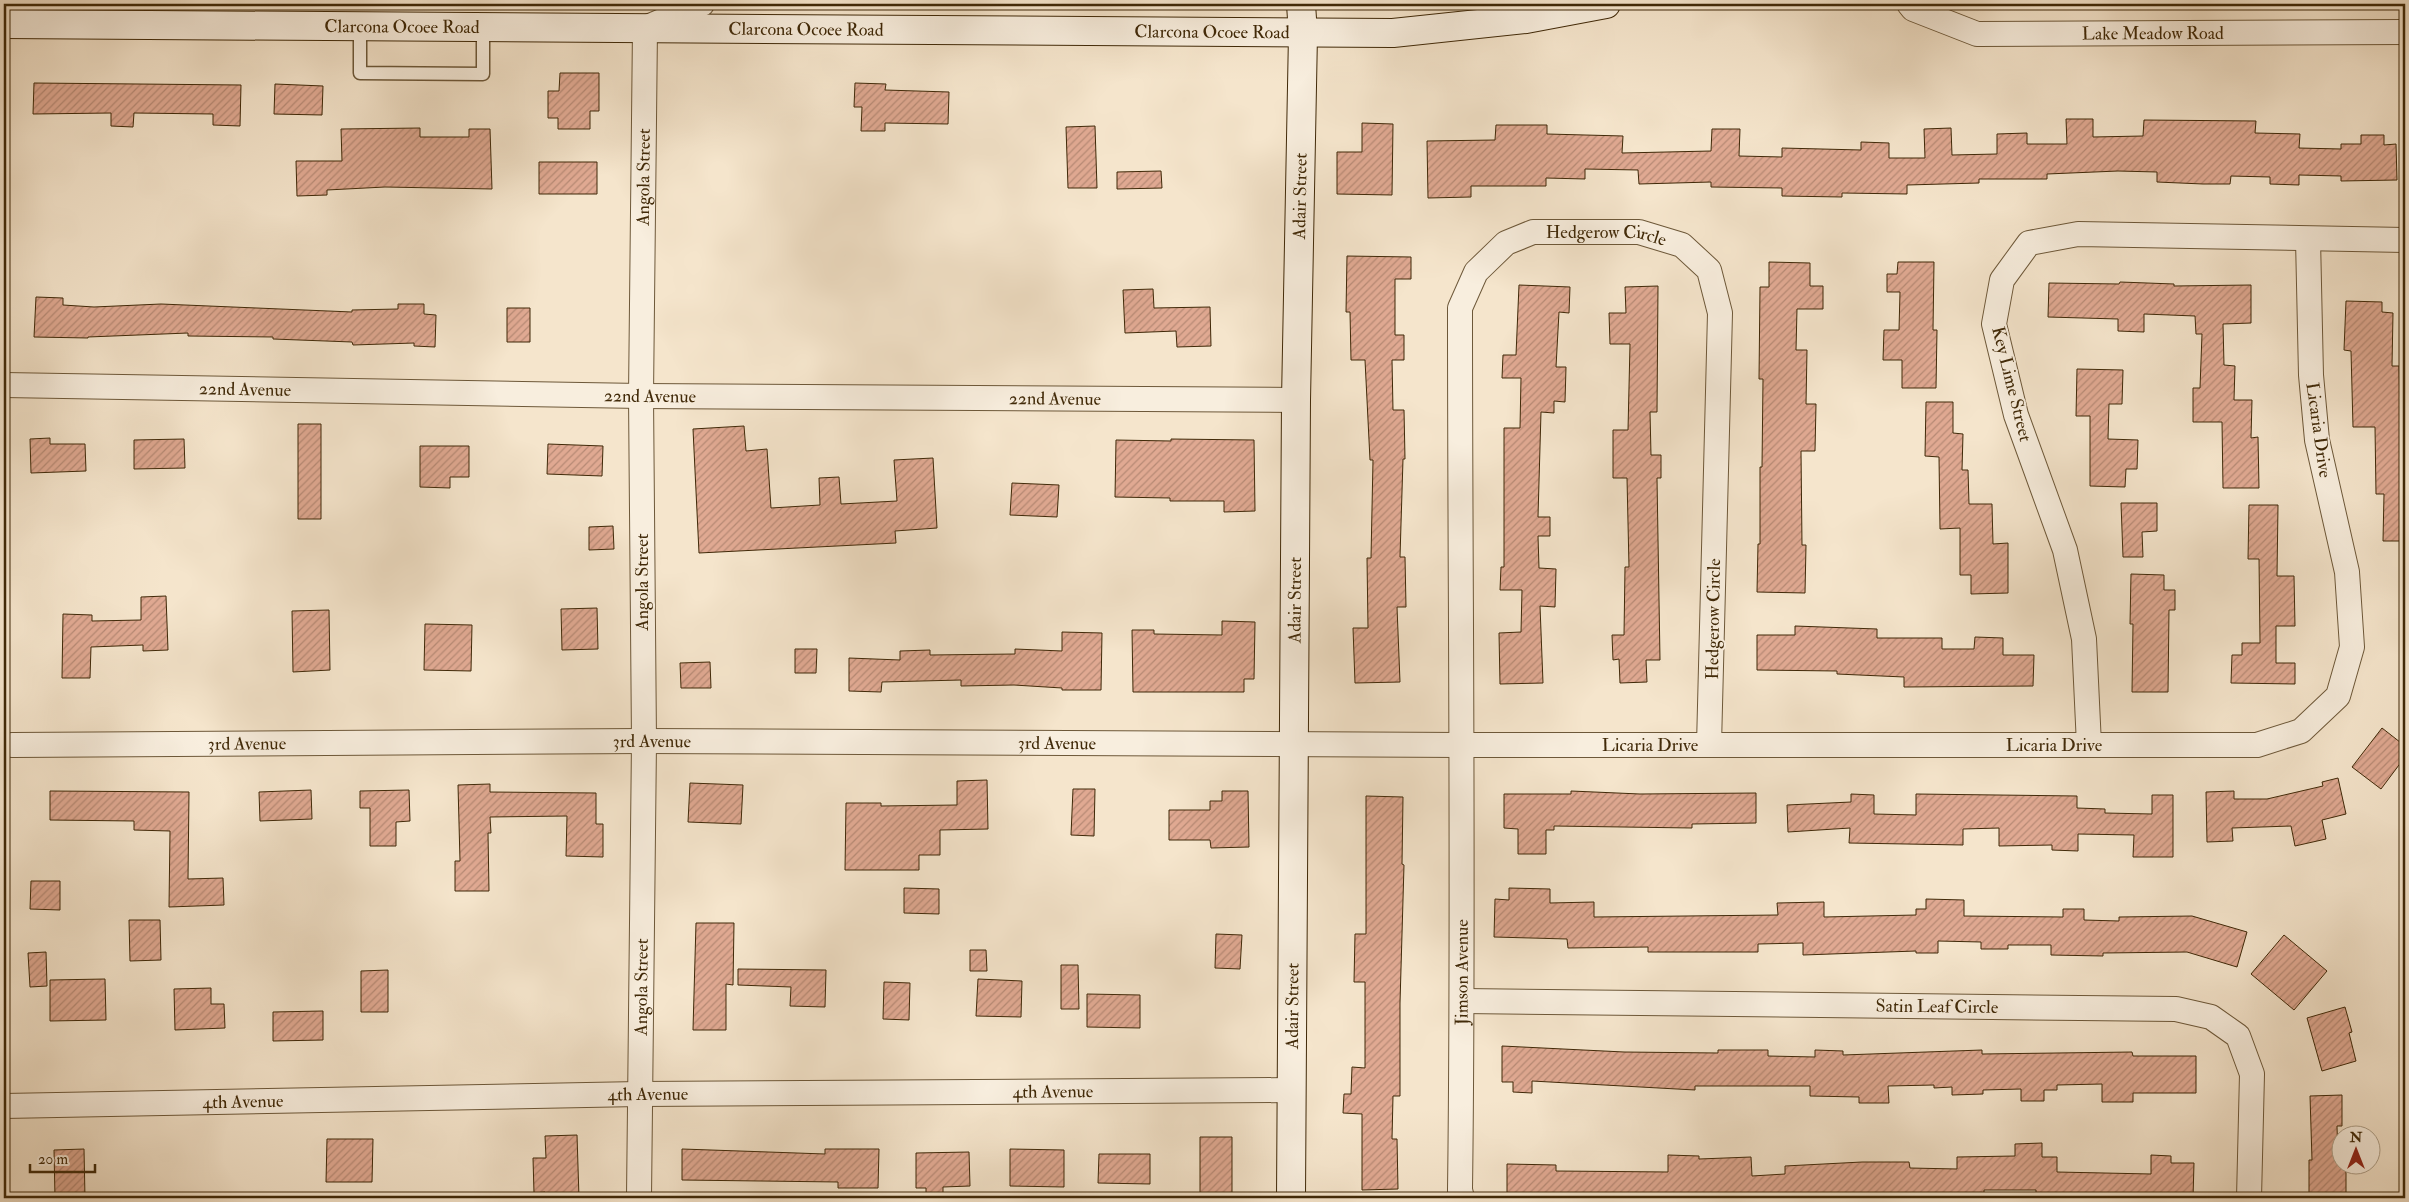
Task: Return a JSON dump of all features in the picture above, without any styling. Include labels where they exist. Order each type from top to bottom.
[{"type":"street","points":[[645,28],[702,4]]},
{"type":"street","name":"Adair Street","points":[[1291,1198],[1296,400],[1303,34],[1301,4]]},
{"type":"street","name":"Clarcona Ocoee Road","points":[[4,24],[1303,34],[1393,33],[1526,19],[1606,4]]},
{"type":"street","name":"Lake Meadow Road","points":[[1909,4],[1913,9],[1977,34],[2405,32]]},
{"type":"street","name":"Angola Street","points":[[639,1198],[644,741],[641,396],[645,28]]},
{"type":"street","name":"Hedgerow Circle","points":[[1460,745],[1460,308],[1476,272],[1506,243],[1533,232],[1639,232],[1682,245],[1710,270],[1720,313],[1710,745]]},
{"type":"street","name":"Key Lime Street","points":[[2089,745],[2084,639],[2064,550],[2016,415],[1994,324],[2002,280],[2030,243],[2078,234],[2308,240],[2405,240]]},
{"type":"street","name":"Licaria Drive","points":[[1293,743],[1460,745],[2257,745],[2300,731],[2338,696],[2352,647],[2347,572],[2317,440],[2311,375],[2308,240]]},
{"type":"street","name":"22nd Avenue","points":[[4,385],[641,396],[1296,400]]},
{"type":"street","name":"3rd Avenue","points":[[12,745],[644,741],[1293,743]]},
{"type":"street","name":"Jimson Avenue","points":[[1460,745],[1463,1000],[1460,1190],[1462,1198]]},
{"type":"street","name":"Satin Leaf Circle","points":[[1463,1000],[2176,1009],[2211,1017],[2238,1036],[2252,1074],[2250,1198]]},
{"type":"street","name":"4th Avenue","points":[[4,1106],[639,1094],[1291,1090]]},
{"type":"lane","points":[[360,26],[360,73],[483,74],[483,27]]},
{"type":"building","points":[[560,73],[599,73],[599,111],[590,111],[590,129],[558,129],[558,118],[548,118],[548,91],[559,91]]},
{"type":"building","points":[[34,83],[241,85],[240,126],[213,125],[213,114],[134,113],[133,127],[111,126],[111,113],[33,114]]},
{"type":"building","points":[[855,83],[886,84],[885,90],[949,92],[948,124],[885,123],[885,131],[861,131],[862,107],[854,107]]},
{"type":"building","points":[[275,84],[323,86],[322,115],[274,114]]},
{"type":"building","points":[[2066,119],[2093,119],[2093,137],[2143,136],[2144,120],[2256,121],[2255,133],[2300,134],[2299,148],[2341,149],[2341,144],[2361,144],[2361,135],[2384,135],[2384,145],[2396,144],[2397,180],[2341,181],[2341,176],[2299,175],[2299,185],[2270,184],[2270,177],[2231,176],[2230,184],[2203,184],[2157,182],[2157,172],[2118,171],[2047,174],[2047,179],[1979,179],[1979,183],[1907,185],[1907,194],[1842,193],[1842,197],[1782,196],[1782,188],[1711,187],[1711,182],[1639,184],[1638,170],[1585,169],[1585,179],[1546,178],[1546,186],[1471,186],[1471,197],[1428,198],[1427,141],[1495,140],[1496,125],[1547,125],[1547,134],[1623,136],[1622,153],[1711,151],[1712,129],[1740,129],[1739,156],[1782,157],[1782,148],[1861,150],[1861,142],[1889,143],[1889,158],[1925,158],[1924,129],[1951,128],[1952,155],[1997,154],[1997,134],[2027,133],[2027,144],[2067,144]]},
{"type":"building","points":[[1362,123],[1393,124],[1392,195],[1337,194],[1337,152],[1362,152]]},
{"type":"building","points":[[1095,126],[1097,188],[1068,188],[1066,127]]},
{"type":"building","points":[[420,128],[420,137],[469,137],[469,129],[490,129],[492,189],[385,187],[327,190],[327,195],[297,196],[296,161],[342,161],[341,129]]},
{"type":"building","points":[[539,162],[597,162],[597,194],[539,194]]},
{"type":"building","points":[[1161,171],[1162,188],[1117,189],[1117,172]]},
{"type":"building","points":[[1347,256],[1411,257],[1411,279],[1395,279],[1395,335],[1404,335],[1404,360],[1392,360],[1393,410],[1404,410],[1405,459],[1403,459],[1400,557],[1405,557],[1406,607],[1397,607],[1400,682],[1355,683],[1353,628],[1368,628],[1367,558],[1371,558],[1373,460],[1370,460],[1365,360],[1351,360],[1350,312],[1346,312]]},
{"type":"building","points":[[1769,262],[1810,263],[1810,286],[1823,286],[1823,309],[1797,309],[1796,350],[1807,350],[1806,404],[1816,404],[1815,451],[1801,451],[1802,545],[1806,545],[1805,593],[1757,592],[1758,544],[1760,544],[1763,379],[1759,379],[1760,287],[1769,287]]},
{"type":"building","points":[[1898,262],[1934,262],[1933,330],[1937,330],[1936,388],[1902,388],[1902,360],[1883,360],[1884,330],[1899,330],[1900,292],[1887,292],[1887,274],[1897,274]]},
{"type":"building","points":[[2120,282],[2174,284],[2174,286],[2251,285],[2251,323],[2223,324],[2224,365],[2235,366],[2234,400],[2252,400],[2251,438],[2258,437],[2259,488],[2223,488],[2222,422],[2193,422],[2193,388],[2200,388],[2202,334],[2196,334],[2195,316],[2144,314],[2144,332],[2118,331],[2118,319],[2048,317],[2049,283],[2119,284]]},
{"type":"building","points":[[1519,285],[1570,287],[1569,313],[1559,312],[1556,367],[1566,367],[1565,402],[1554,401],[1554,413],[1541,412],[1538,517],[1550,517],[1550,536],[1538,536],[1539,568],[1556,569],[1555,607],[1540,606],[1543,683],[1500,684],[1499,633],[1521,632],[1522,590],[1500,590],[1501,567],[1504,567],[1504,428],[1520,428],[1521,378],[1502,378],[1503,355],[1516,355]]},
{"type":"building","points":[[1658,286],[1657,412],[1650,412],[1651,455],[1661,455],[1661,478],[1657,478],[1660,660],[1646,660],[1647,682],[1620,683],[1619,659],[1613,660],[1612,635],[1624,635],[1625,567],[1629,567],[1627,478],[1613,478],[1613,430],[1628,430],[1630,344],[1610,344],[1609,313],[1626,313],[1625,287]]},
{"type":"building","points":[[1153,289],[1154,308],[1210,307],[1211,346],[1177,347],[1176,331],[1125,333],[1123,290]]},
{"type":"building","points":[[36,297],[63,298],[63,305],[94,307],[161,304],[352,312],[352,310],[398,309],[398,304],[424,304],[424,314],[436,315],[435,347],[414,346],[414,343],[353,345],[352,342],[273,339],[273,337],[188,336],[188,333],[88,338],[34,337]]},
{"type":"building","points":[[2346,301],[2382,302],[2382,312],[2393,313],[2392,366],[2399,366],[2401,444],[2405,444],[2405,541],[2383,541],[2384,494],[2376,494],[2375,427],[2353,427],[2351,351],[2344,350]]},
{"type":"building","points":[[507,308],[530,308],[530,342],[507,342]]},
{"type":"building","points":[[2077,369],[2123,370],[2122,404],[2109,404],[2108,439],[2138,440],[2137,469],[2126,469],[2125,487],[2090,486],[2090,416],[2076,416]]},
{"type":"building","points":[[1926,402],[1953,402],[1953,433],[1963,434],[1962,470],[1968,470],[1969,504],[1992,504],[1993,544],[2008,543],[2008,593],[1971,594],[1971,575],[1960,575],[1960,528],[1940,529],[1939,457],[1925,456]]},
{"type":"building","points":[[298,424],[321,424],[321,519],[298,519]]},
{"type":"building","points":[[744,426],[746,451],[767,449],[771,508],[820,505],[819,478],[839,477],[841,504],[897,501],[894,460],[933,458],[937,528],[895,531],[896,543],[699,553],[693,429]]},
{"type":"building","points":[[50,438],[50,444],[85,444],[86,471],[31,473],[30,439]]},
{"type":"building","points":[[184,439],[185,468],[134,469],[134,440]]},
{"type":"building","points":[[1171,439],[1254,440],[1255,511],[1224,512],[1224,501],[1170,501],[1170,498],[1115,497],[1116,440],[1171,441]]},
{"type":"building","points":[[548,444],[603,446],[602,476],[547,474]]},
{"type":"building","points":[[420,446],[469,446],[469,477],[450,477],[450,488],[420,487]]},
{"type":"building","points":[[1012,483],[1059,485],[1057,517],[1010,515]]},
{"type":"building","points":[[2121,503],[2157,503],[2157,531],[2142,532],[2143,557],[2123,557]]},
{"type":"building","points":[[2249,505],[2278,505],[2277,576],[2294,576],[2295,626],[2276,626],[2276,663],[2295,663],[2295,684],[2231,683],[2232,655],[2242,655],[2242,643],[2260,643],[2259,559],[2248,559]]},
{"type":"building","points":[[613,526],[614,549],[589,550],[589,527]]},
{"type":"building","points":[[2131,574],[2164,575],[2164,590],[2175,590],[2175,610],[2169,610],[2168,692],[2132,692],[2133,624],[2130,624]]},
{"type":"building","points":[[166,596],[168,650],[143,651],[143,645],[91,647],[90,678],[62,678],[63,614],[92,615],[92,621],[141,620],[141,597]]},
{"type":"building","points":[[597,608],[598,649],[562,650],[561,609]]},
{"type":"building","points":[[329,610],[330,670],[293,672],[292,611]]},
{"type":"building","points":[[1222,621],[1255,622],[1254,679],[1244,679],[1244,692],[1133,692],[1132,630],[1154,630],[1154,634],[1222,635]]},
{"type":"building","points":[[425,624],[472,625],[471,671],[424,670]]},
{"type":"building","points":[[1795,626],[1877,629],[1877,638],[1942,638],[1942,649],[1974,649],[1975,637],[2003,638],[2003,655],[2034,655],[2033,686],[1904,687],[1904,677],[1837,674],[1837,671],[1757,670],[1757,635],[1795,635]]},
{"type":"building","points":[[1062,632],[1102,633],[1101,690],[1062,690],[1062,688],[1014,685],[961,686],[961,680],[882,682],[881,692],[849,691],[849,658],[900,660],[900,651],[930,650],[930,655],[1015,654],[1015,649],[1062,651]]},
{"type":"building","points":[[795,649],[817,649],[816,673],[795,673]]},
{"type":"building","points":[[710,662],[711,688],[681,688],[680,663]]},
{"type":"building","points":[[2382,728],[2405,746],[2405,757],[2381,789],[2352,767]]},
{"type":"building","points":[[2338,778],[2346,814],[2322,820],[2326,839],[2295,846],[2291,826],[2232,828],[2233,841],[2207,842],[2206,792],[2234,791],[2234,799],[2267,799],[2323,786],[2322,782]]},
{"type":"building","points":[[987,780],[988,829],[940,830],[940,855],[919,855],[919,870],[845,870],[846,803],[881,803],[881,806],[957,805],[957,781]]},
{"type":"building","points":[[690,783],[743,785],[741,824],[688,822]]},
{"type":"building","points":[[490,784],[490,792],[596,793],[596,824],[603,824],[603,857],[566,856],[567,816],[490,817],[491,833],[488,833],[489,891],[455,891],[455,861],[460,861],[458,785]]},
{"type":"building","points":[[1073,789],[1095,789],[1094,836],[1071,835]]},
{"type":"building","points":[[311,790],[312,819],[260,821],[259,792]]},
{"type":"building","points":[[409,790],[410,821],[396,822],[396,846],[370,846],[370,808],[360,808],[360,791]]},
{"type":"building","points":[[50,791],[189,792],[188,879],[223,878],[224,905],[169,907],[170,831],[134,830],[134,821],[50,820]]},
{"type":"building","points":[[1222,791],[1248,791],[1249,847],[1211,848],[1210,840],[1169,840],[1169,810],[1210,810],[1210,801],[1222,801]]},
{"type":"building","points":[[1571,791],[1640,794],[1756,793],[1756,823],[1692,824],[1692,828],[1554,826],[1554,830],[1546,830],[1546,854],[1518,854],[1518,829],[1504,828],[1504,794],[1571,794]]},
{"type":"building","points":[[1851,794],[1874,795],[1874,814],[1916,815],[1916,794],[2077,796],[2077,808],[2105,809],[2105,813],[2152,814],[2152,795],[2173,795],[2173,857],[2133,857],[2134,835],[2078,834],[2078,851],[2052,850],[2052,845],[1999,846],[1999,828],[1963,829],[1963,845],[1849,843],[1850,828],[1788,832],[1787,805],[1851,802]]},
{"type":"building","points":[[1366,796],[1403,797],[1402,864],[1404,865],[1400,1003],[1400,1096],[1393,1096],[1392,1139],[1397,1139],[1398,1189],[1362,1190],[1362,1114],[1343,1113],[1344,1094],[1351,1094],[1352,1067],[1365,1068],[1365,982],[1354,982],[1355,934],[1366,934]]},
{"type":"building","points":[[31,881],[60,881],[60,910],[30,909]]},
{"type":"building","points":[[904,888],[939,889],[939,914],[904,913]]},
{"type":"building","points":[[1509,888],[1550,889],[1550,903],[1594,902],[1594,917],[1778,915],[1777,903],[1824,902],[1824,917],[1916,915],[1916,909],[1926,909],[1926,899],[1964,900],[1964,916],[2063,917],[2063,909],[2084,909],[2084,920],[2119,921],[2119,917],[2192,916],[2247,932],[2237,967],[2187,952],[2103,953],[2103,956],[2051,955],[2051,945],[2008,945],[2008,949],[1981,949],[1981,942],[1938,941],[1938,953],[1916,953],[1916,951],[1803,955],[1803,943],[1758,944],[1758,952],[1648,952],[1648,947],[1568,948],[1567,939],[1494,937],[1495,899],[1509,900]]},
{"type":"building","points":[[129,920],[160,920],[161,960],[130,961]]},
{"type":"building","points":[[696,923],[734,923],[733,985],[726,984],[726,1030],[693,1030]]},
{"type":"building","points":[[1216,934],[1242,935],[1240,969],[1215,968]]},
{"type":"building","points":[[2284,935],[2327,971],[2294,1010],[2251,974]]},
{"type":"building","points":[[970,950],[986,950],[987,971],[970,971]]},
{"type":"building","points":[[46,952],[47,986],[30,987],[28,953]]},
{"type":"building","points":[[1061,965],[1078,965],[1079,1009],[1061,1009]]},
{"type":"building","points":[[738,969],[826,970],[825,1007],[790,1006],[791,987],[738,985]]},
{"type":"building","points":[[388,970],[388,1012],[361,1012],[361,971]]},
{"type":"building","points":[[105,979],[106,1020],[50,1021],[50,980]]},
{"type":"building","points":[[978,979],[1022,981],[1021,1017],[976,1016]]},
{"type":"building","points":[[884,982],[910,983],[909,1020],[883,1019]]},
{"type":"building","points":[[211,988],[211,1004],[224,1004],[225,1028],[175,1030],[174,989]]},
{"type":"building","points":[[1087,994],[1140,995],[1140,1028],[1087,1027]]},
{"type":"building","points":[[2345,1007],[2352,1032],[2349,1033],[2356,1061],[2322,1071],[2307,1018]]},
{"type":"building","points":[[323,1011],[323,1040],[273,1041],[273,1012]]},
{"type":"building","points":[[1502,1046],[1624,1052],[1718,1053],[1718,1050],[1768,1050],[1768,1056],[1815,1057],[1815,1050],[1843,1051],[1843,1055],[1982,1050],[1982,1054],[2132,1052],[2133,1056],[2196,1056],[2196,1093],[2133,1093],[2133,1102],[2102,1102],[2102,1084],[2057,1085],[2057,1090],[2044,1090],[2044,1101],[2021,1101],[2021,1089],[1983,1090],[1983,1094],[1952,1095],[1952,1087],[1934,1088],[1934,1085],[1888,1086],[1889,1103],[1859,1103],[1859,1097],[1810,1096],[1810,1086],[1695,1086],[1695,1090],[1532,1081],[1532,1093],[1513,1092],[1513,1082],[1502,1082]]},
{"type":"building","points":[[2342,1095],[2342,1124],[2332,1124],[2332,1174],[2346,1174],[2346,1198],[2309,1198],[2309,1160],[2312,1160],[2310,1096]]},
{"type":"building","points":[[577,1135],[579,1198],[545,1198],[545,1192],[534,1193],[533,1158],[546,1158],[545,1136]]},
{"type":"building","points":[[1200,1137],[1232,1137],[1232,1198],[1200,1198]]},
{"type":"building","points":[[327,1139],[373,1139],[372,1182],[326,1182]]},
{"type":"building","points":[[2042,1143],[2042,1157],[2057,1157],[2057,1172],[2151,1174],[2151,1155],[2171,1156],[2171,1163],[2194,1163],[2193,1198],[2036,1198],[2036,1190],[1984,1190],[1984,1198],[1507,1198],[1507,1164],[1556,1165],[1556,1171],[1668,1172],[1668,1155],[1699,1156],[1699,1159],[1751,1157],[1752,1176],[1785,1174],[1785,1166],[1862,1162],[1909,1162],[1910,1168],[1957,1169],[1957,1157],[2015,1156],[2015,1144]]},
{"type":"building","points":[[84,1149],[85,1198],[55,1198],[54,1150]]},
{"type":"building","points":[[682,1149],[825,1154],[825,1149],[879,1149],[878,1188],[838,1188],[838,1182],[682,1180]]},
{"type":"building","points":[[1010,1149],[1064,1150],[1064,1187],[1010,1186]]},
{"type":"building","points":[[969,1152],[970,1186],[943,1187],[943,1197],[926,1198],[926,1188],[916,1188],[916,1153]]},
{"type":"building","points":[[1099,1154],[1150,1154],[1150,1184],[1098,1183]]}]
